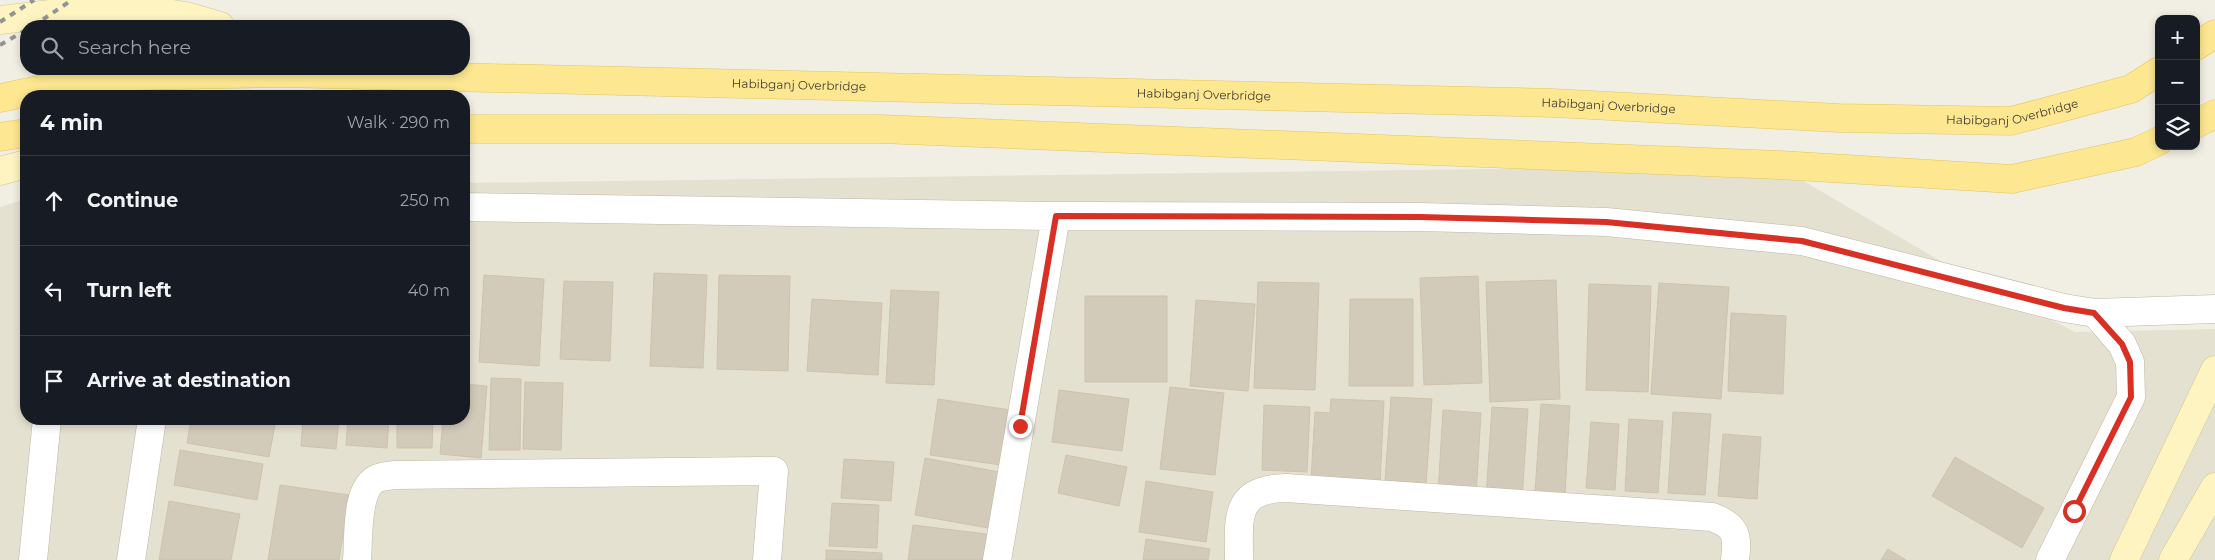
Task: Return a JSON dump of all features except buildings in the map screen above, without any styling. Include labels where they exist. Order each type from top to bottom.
[{"type":"main road","points":[[0,20],[116,6],[186,16],[200,20]]},
{"type":"main road","points":[[2200,43],[2215,34]]},
{"type":"main road","name":"Habibganj Overbridge","points":[[470,75],[1145,94],[1553,103],[1839,118],[2011,121],[2130,89],[2155,73]]},
{"type":"main road","name":"Habibganj Overbridge","points":[[38,90],[77,82],[132,76],[168,75]]},
{"type":"main road","name":"Habibganj Overbridge","points":[[0,98],[20,94]]},
{"type":"main road","points":[[2200,122],[2215,114]]},
{"type":"main road","points":[[470,129],[880,129],[1780,165],[2012,179],[2136,152],[2155,143]]},
{"type":"main road","points":[[0,137],[20,133]]},
{"type":"main road","points":[[0,171],[20,166]]},
{"type":"main road","points":[[2124,560],[2215,370]]},
{"type":"main road","points":[[2173,560],[2215,487]]},
{"type":"street","points":[[470,207],[1056,216],[1410,217],[1616,222],[1802,241],[2064,308],[2094,313],[2215,309]]},
{"type":"street","points":[[997,560],[1056,216]]},
{"type":"street","points":[[2050,560],[2131,397],[2130,362],[2122,344],[2094,313]]},
{"type":"street","points":[[33,560],[46,425]]},
{"type":"street","points":[[131,560],[151,425]]},
{"type":"street","points":[[357,560],[361,500],[367,487],[377,478],[394,475],[774,472],[767,560]]},
{"type":"street","points":[[1239,560],[1239,515],[1248,500],[1258,491],[1269,488],[1286,488],[1712,517],[1723,521],[1734,531],[1738,542],[1735,560]]},
{"type":"shaded area","points":[[1776,165],[1968,277],[2075,332],[2215,329],[2215,560],[0,560],[0,207],[20,201],[20,425],[470,425],[470,183]]},
{"type":"railway","points":[[0,22],[34,0]]},
{"type":"railway","points":[[42,20],[72,0]]},
{"type":"railway","points":[[0,45],[20,33]]},
{"type":"route","points":[[1020,426],[1056,216],[1420,217],[1606,222],[1802,241],[2064,308],[2094,313],[2122,344],[2130,362],[2131,397],[2074,511]]}]
